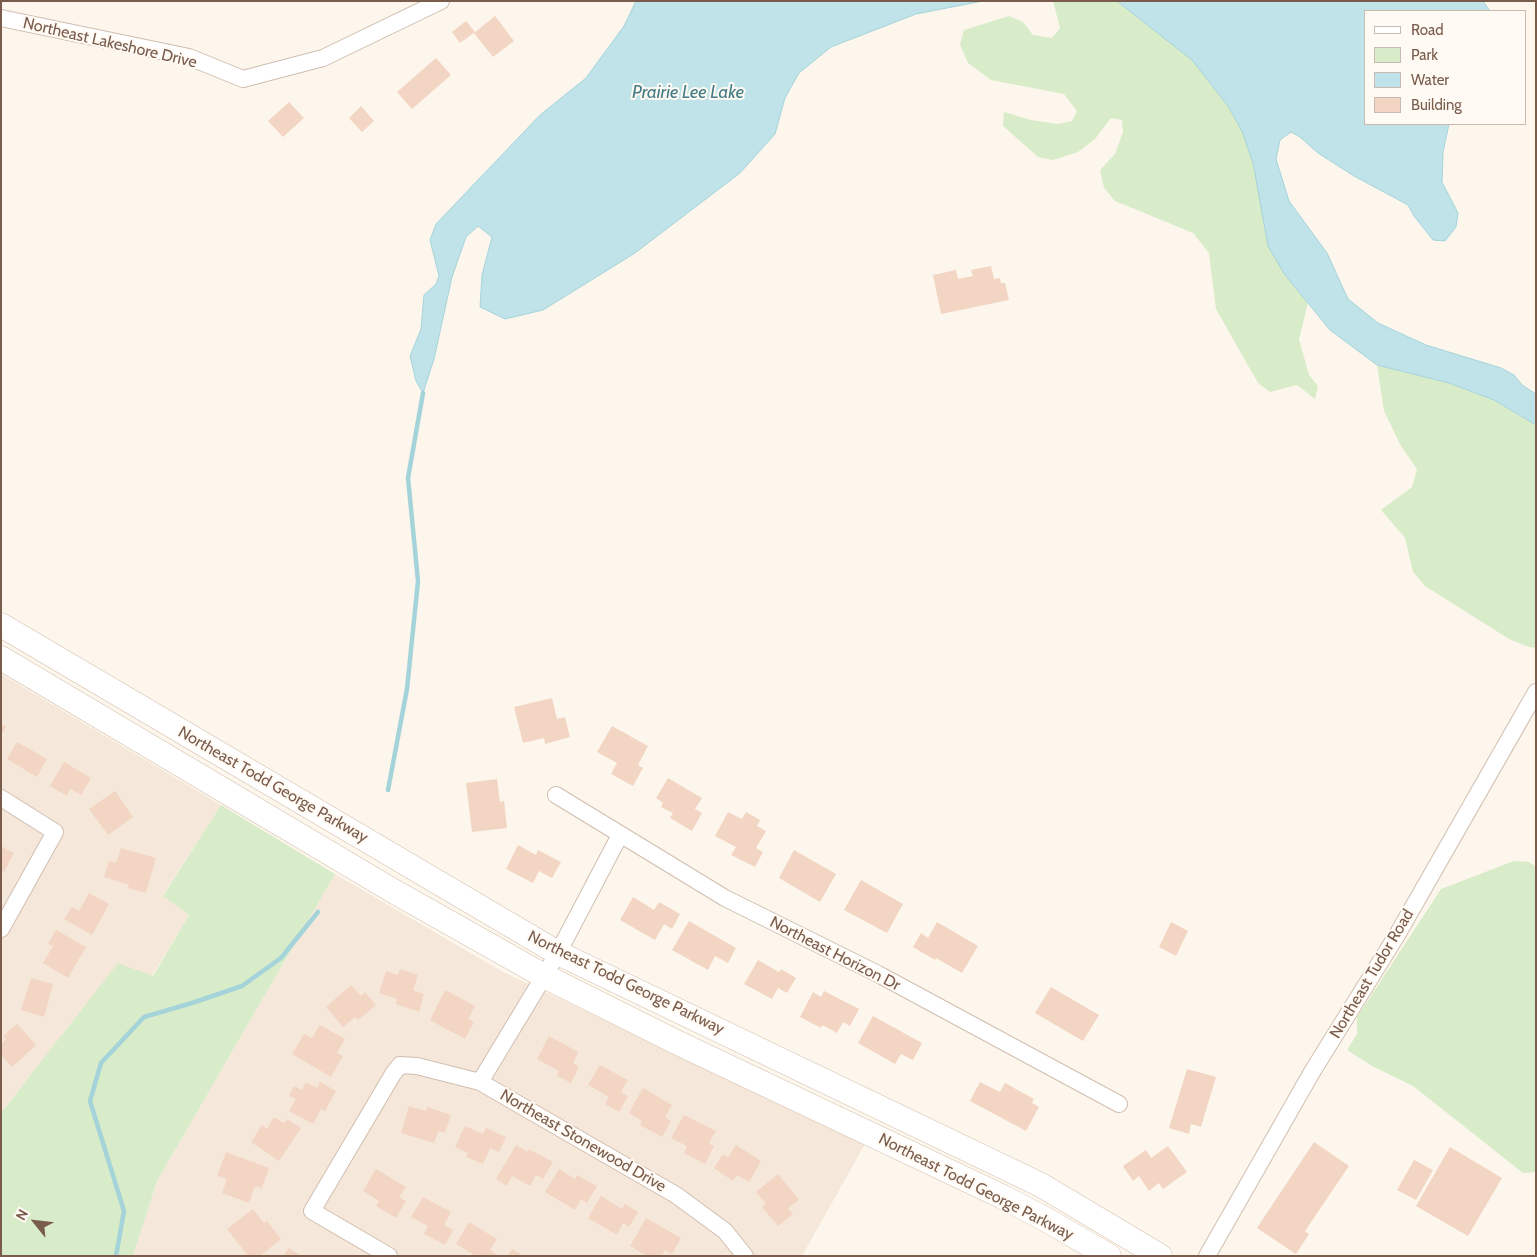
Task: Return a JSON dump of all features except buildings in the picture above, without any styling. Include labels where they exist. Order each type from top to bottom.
[{"type":"main road","name":"Northeast Todd George Parkway","points":[[1,625],[558,953],[1041,1185],[1160,1256]]},
{"type":"main road","name":"Northeast Todd George Parkway","points":[[1,658],[395,892],[544,976],[676,1042],[1004,1197],[1108,1256]]},
{"type":"street","name":"Northeast Lakeshore Drive","points":[[1,18],[189,57],[243,79],[323,58],[442,1]]},
{"type":"street","name":"Northeast Tudor Road","points":[[1207,1256],[1312,1072],[1397,935],[1536,692]]},
{"type":"street","name":"Northeast Horizon Dr","points":[[556,795],[725,898],[878,974],[1119,1104]]},
{"type":"street","points":[[1,798],[55,832],[1,929]]},
{"type":"street","points":[[480,1082],[558,953],[620,835]]},
{"type":"street","name":"Northeast Stonewood Drive","points":[[389,1256],[312,1211],[400,1065],[417,1066],[480,1082],[676,1195],[725,1231],[745,1256]]},
{"type":"shaded area","points":[[1,674],[221,805],[163,895],[189,915],[152,976],[118,964],[1,1113]]},
{"type":"shaded area","points":[[335,874],[503,972],[865,1144],[802,1256],[133,1256],[157,1181]]},
{"type":"green space","points":[[1053,1],[1117,1],[1192,59],[1228,106],[1242,131],[1253,163],[1259,193],[1285,275],[1308,303],[1299,339],[1309,375],[1318,386],[1315,399],[1297,385],[1270,392],[1258,383],[1216,309],[1209,253],[1193,233],[1115,201],[1104,188],[1100,170],[1115,154],[1123,132],[1122,120],[1111,118],[1095,139],[1078,152],[1053,160],[1038,157],[1003,126],[1004,112],[1031,120],[1058,124],[1072,121],[1077,111],[1064,94],[991,80],[968,63],[960,45],[964,30],[1009,16],[1023,22],[1033,35],[1052,38],[1060,28]]},
{"type":"green space","points":[[1377,365],[1449,383],[1494,400],[1536,425],[1536,648],[1509,639],[1425,586],[1413,572],[1405,538],[1381,510],[1412,487],[1417,469],[1401,446],[1384,411]]},
{"type":"green space","points":[[221,805],[335,874],[157,1181],[133,1256],[1,1256],[1,1113],[118,963],[153,976],[189,915],[163,896]]},
{"type":"green space","points":[[1514,861],[1529,862],[1536,867],[1536,1172],[1523,1173],[1413,1086],[1372,1066],[1347,1050],[1357,1034],[1357,1017],[1441,889]]},
{"type":"water","name":"Prairie Lee Lake","points":[[636,1],[983,1],[916,14],[831,47],[799,73],[785,98],[775,134],[740,173],[635,253],[543,310],[505,319],[480,307],[482,275],[492,237],[478,226],[466,237],[452,277],[434,359],[423,393],[416,381],[410,356],[421,329],[424,295],[436,284],[439,276],[430,240],[436,224],[540,115],[586,78],[624,26]]},
{"type":"water","points":[[1117,1],[1483,1],[1489,10],[1364,10],[1364,125],[1449,125],[1443,152],[1442,182],[1458,213],[1456,227],[1445,241],[1433,240],[1414,216],[1408,205],[1354,176],[1318,153],[1300,137],[1291,132],[1280,140],[1276,159],[1289,201],[1327,253],[1348,299],[1378,323],[1426,345],[1501,368],[1514,375],[1522,385],[1536,394],[1536,425],[1494,400],[1449,383],[1377,365],[1330,330],[1285,275],[1268,246],[1253,163],[1242,131],[1228,106],[1192,60]]},
{"type":"waterway","points":[[388,790],[407,689],[418,581],[408,478],[423,393]]},
{"type":"waterway","points":[[116,1256],[124,1211],[90,1101],[101,1063],[144,1017],[242,986],[281,958],[318,912]]}]
